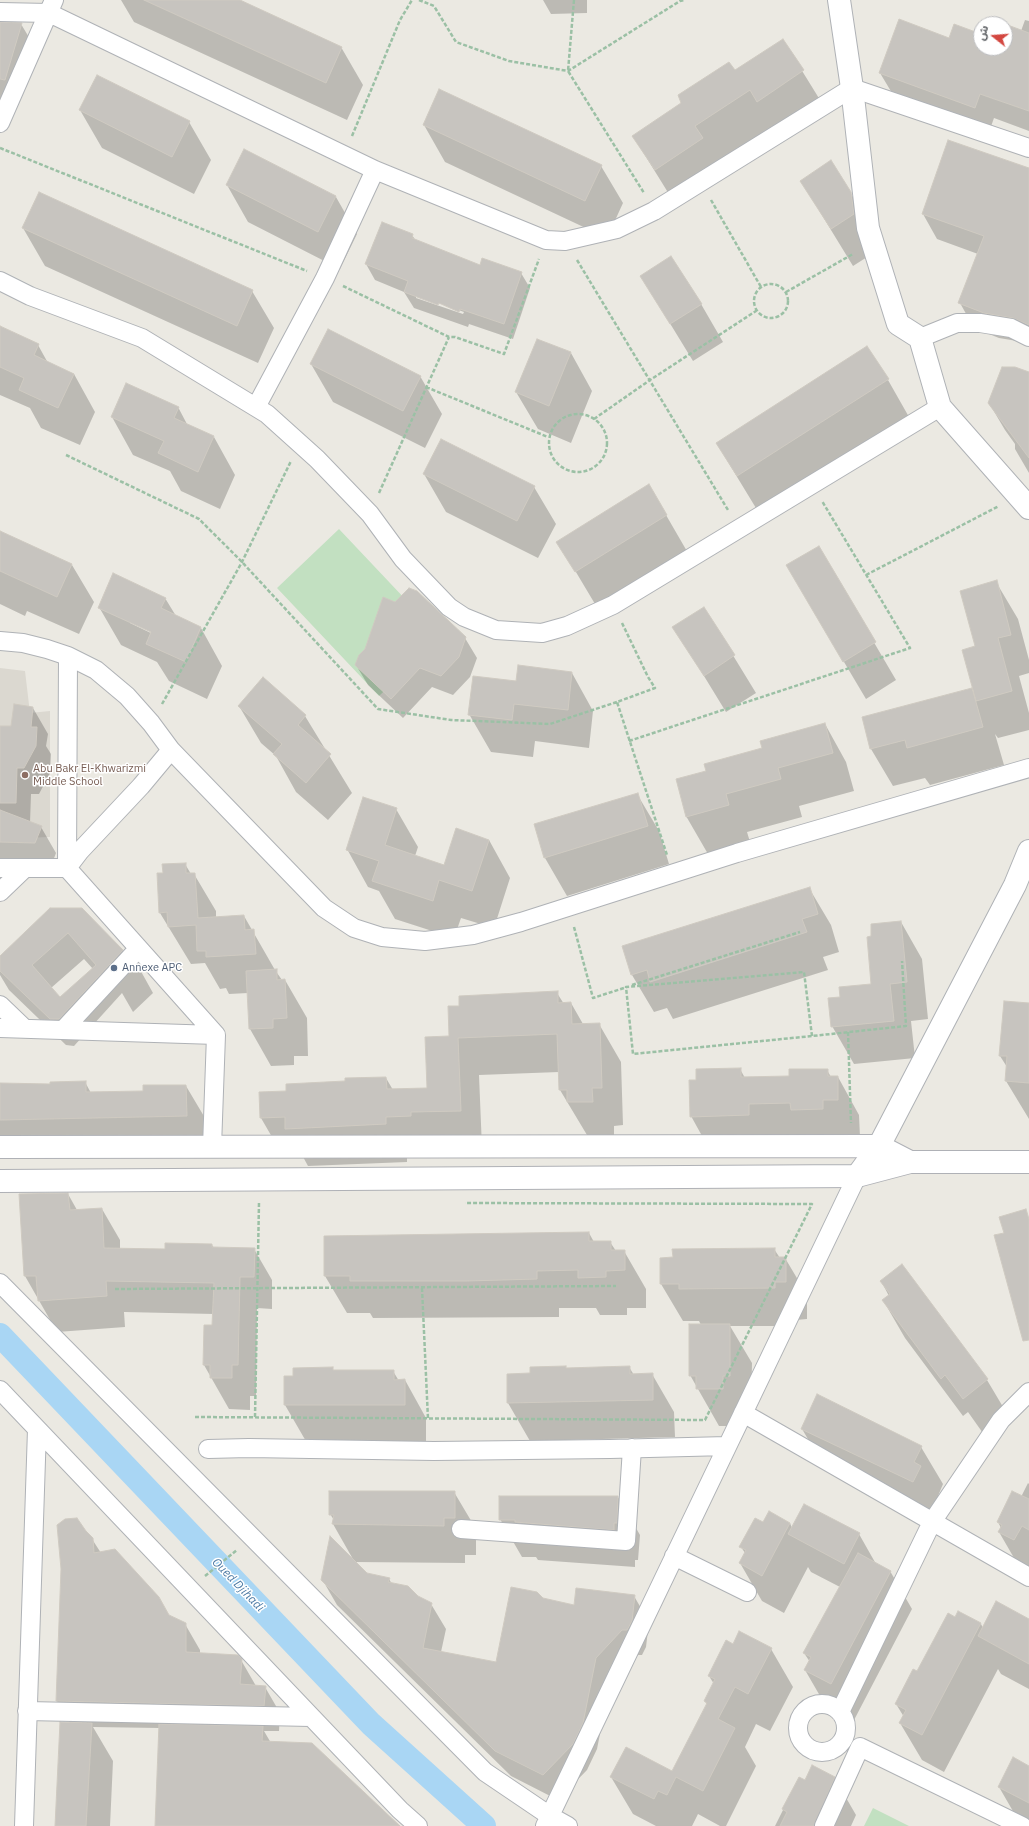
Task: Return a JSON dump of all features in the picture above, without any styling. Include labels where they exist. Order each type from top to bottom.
[{"type":"main road","points":[[839,0],[852,88],[868,228],[898,324],[920,338],[940,407],[1024,502]]},
{"type":"main road","points":[[857,1176],[879,1146],[1015,884],[1029,851]]},
{"type":"main road","points":[[0,1147],[879,1146],[910,1162]]},
{"type":"main road","points":[[0,1181],[857,1176],[910,1162],[1029,1162]]},
{"type":"street","points":[[0,123],[51,6]]},
{"type":"street","points":[[0,12],[51,6],[375,170],[546,240],[565,240],[616,229],[654,211],[852,88],[1029,148]]},
{"type":"street","points":[[256,407],[325,278],[375,170]]},
{"type":"street","points":[[0,281],[30,296],[142,338],[267,414],[300,443],[370,514],[403,559],[449,607],[482,626],[496,630],[542,633],[567,626],[613,605],[940,407]]},
{"type":"street","points":[[920,338],[957,323],[980,323],[1011,328],[1029,337]]},
{"type":"street","points":[[0,641],[22,643],[68,656],[96,670],[127,696],[151,723],[170,750],[324,908],[354,928],[382,938],[425,941],[473,936],[745,851],[1029,768]]},
{"type":"street","points":[[68,656],[67,868],[216,1035],[212,1147]]},
{"type":"street","points":[[67,868],[90,840],[141,786],[170,750]]},
{"type":"street","points":[[0,868],[67,868]]},
{"type":"street","points":[[0,892],[25,868]]},
{"type":"street","points":[[63,1030],[138,949]]},
{"type":"street","points":[[0,1005],[26,1029]]},
{"type":"street","points":[[0,1028],[216,1035]]},
{"type":"street","points":[[547,1821],[857,1176]]},
{"type":"street","points":[[0,1283],[485,1772],[547,1821],[568,1826]]},
{"type":"street","points":[[840,1712],[932,1522],[1001,1420],[1029,1392]]},
{"type":"street","points":[[4,1398],[37,1429],[311,1717],[399,1818],[418,1826]]},
{"type":"street","points":[[743,1412],[932,1522],[1024,1569]]},
{"type":"street","points":[[24,1826],[37,1429]]},
{"type":"street","points":[[208,1449],[249,1448],[434,1451],[727,1446]]},
{"type":"street","points":[[462,1529],[626,1541],[632,1448]]},
{"type":"street","points":[[674,1556],[747,1592]]},
{"type":"street","points":[[826,1704],[834,1707],[840,1712],[845,1720],[846,1729],[844,1738],[832,1750],[824,1752],[808,1748],[799,1735],[798,1727],[800,1719],[810,1706],[826,1704]]},
{"type":"street","points":[[27,1711],[311,1717]]},
{"type":"street","points":[[844,1738],[1022,1826]]},
{"type":"street","points":[[824,1826],[860,1747]]},
{"type":"path","points":[[344,155],[400,20],[412,0]]},
{"type":"path","points":[[419,0],[434,6],[456,42],[508,61],[568,71],[680,1],[685,0]]},
{"type":"path","points":[[574,0],[568,71],[654,211]]},
{"type":"path","points":[[0,148],[325,278],[449,337],[455,337],[504,354],[546,240]]},
{"type":"path","points":[[701,182],[761,287]]},
{"type":"path","points":[[565,240],[717,490],[738,528]]},
{"type":"path","points":[[786,292],[873,243]]},
{"type":"path","points":[[774,284],[786,292],[788,305],[780,316],[767,318],[756,311],[754,298],[761,287],[774,284]]},
{"type":"path","points":[[594,419],[650,380],[756,311]]},
{"type":"path","points":[[370,514],[449,337]]},
{"type":"path","points":[[426,387],[548,437]]},
{"type":"path","points":[[581,414],[594,419],[606,433],[606,451],[596,467],[579,474],[562,469],[550,455],[548,437],[555,424],[567,416],[581,414]]},
{"type":"path","points":[[151,723],[242,562],[300,443]]},
{"type":"path","points":[[66,455],[199,519],[242,562],[378,709],[451,720],[550,724],[655,688],[648,677],[613,605]]},
{"type":"path","points":[[629,741],[910,648],[812,484]]},
{"type":"path","points":[[866,575],[1024,502]]},
{"type":"path","points":[[617,702],[674,874]]},
{"type":"path","points":[[568,907],[593,998],[800,932]]},
{"type":"path","points":[[626,987],[633,1054],[906,1026],[902,962]]},
{"type":"path","points":[[626,987],[804,972],[812,1036]]},
{"type":"path","points":[[848,1032],[852,1146]]},
{"type":"path","points":[[255,1417],[260,1180]]},
{"type":"path","points":[[195,1417],[706,1420],[812,1204],[457,1203]]},
{"type":"path","points":[[115,1289],[616,1286]]},
{"type":"path","points":[[422,1288],[428,1418]]},
{"type":"path","points":[[209,1573],[238,1549]]},
{"type":"shaded area","name":"Abu Bakr El-Khwarizmi Middle School","points":[[0,668],[25,671],[30,713],[50,711],[50,837],[0,839]]},
{"type":"green space","points":[[339,529],[441,637],[379,696],[277,588]]},
{"type":"green space","points":[[873,1808],[909,1826],[864,1826]]},
{"type":"building","points":[[144,0],[240,0],[342,47],[326,83]]},
{"type":"building","points":[[899,19],[949,38],[954,24],[973,31],[973,56],[1013,56],[1013,27],[1029,33],[1029,111],[980,94],[975,108],[879,73]]},
{"type":"building","points":[[0,22],[22,23],[5,80],[0,79]]},
{"type":"building","points":[[783,39],[804,70],[757,102],[750,90],[695,126],[703,138],[655,170],[632,136],[681,103],[678,95],[729,62],[735,70]]},
{"type":"building","points":[[97,75],[190,121],[172,157],[79,110]]},
{"type":"building","points":[[439,89],[602,165],[585,201],[423,125]]},
{"type":"building","points":[[948,140],[1029,168],[1029,325],[1013,318],[984,313],[958,303],[984,236],[922,214]]},
{"type":"building","points":[[244,149],[336,196],[318,232],[226,185]]},
{"type":"building","points":[[831,160],[851,192],[854,214],[831,229],[800,181]]},
{"type":"building","points":[[39,192],[253,290],[237,326],[22,228]]},
{"type":"building","points":[[382,222],[413,234],[412,238],[480,265],[482,258],[522,272],[504,324],[460,309],[459,312],[439,303],[438,305],[404,292],[408,281],[365,264]]},
{"type":"building","points":[[671,256],[702,304],[670,324],[640,276]]},
{"type":"building","points":[[0,326],[39,344],[34,355],[74,374],[58,408],[19,390],[24,378],[0,367]]},
{"type":"building","points":[[328,329],[421,376],[403,411],[310,364]]},
{"type":"building","points":[[537,339],[571,352],[549,406],[515,392]]},
{"type":"building","points":[[867,346],[889,379],[737,476],[716,443]]},
{"type":"building","points":[[1002,367],[1015,367],[1029,372],[1029,458],[988,403]]},
{"type":"building","points":[[126,383],[179,407],[174,418],[214,436],[198,472],[158,453],[164,441],[111,417]]},
{"type":"building","points":[[441,439],[535,486],[517,521],[423,474]]},
{"type":"building","points":[[649,484],[667,515],[575,572],[556,542]]},
{"type":"building","points":[[0,531],[72,564],[57,597],[0,571]]},
{"type":"building","points":[[819,546],[876,642],[843,662],[786,565]]},
{"type":"building","points":[[113,573],[166,598],[161,608],[201,627],[186,662],[146,644],[151,632],[98,608]]},
{"type":"building","points":[[997,580],[1011,635],[998,638],[1012,691],[976,701],[962,650],[975,646],[960,591]]},
{"type":"building","points":[[409,588],[417,591],[466,637],[459,657],[441,676],[420,668],[391,699],[355,665],[359,655],[365,649],[383,597],[395,602]]},
{"type":"building","points":[[704,607],[735,655],[704,676],[672,627]]},
{"type":"building","points":[[518,665],[572,672],[568,710],[514,704],[512,720],[468,715],[473,676],[516,681]]},
{"type":"building","points":[[263,677],[306,715],[298,725],[331,754],[306,783],[273,754],[282,744],[238,706]]},
{"type":"building","points":[[972,688],[983,727],[907,748],[905,740],[870,749],[862,717]]},
{"type":"building","points":[[14,704],[33,707],[31,727],[37,727],[36,746],[24,768],[17,768],[16,803],[0,803],[0,726],[11,726]]},
{"type":"building","points":[[825,723],[833,753],[778,768],[781,779],[726,794],[729,805],[686,817],[676,779],[706,771],[704,764],[762,748],[760,741]]},
{"type":"building","points":[[638,793],[648,826],[544,858],[534,824]]},
{"type":"building","points":[[363,797],[397,808],[385,845],[444,865],[456,828],[489,840],[472,891],[439,880],[433,901],[372,881],[379,861],[346,850]]},
{"type":"building","points":[[0,810],[42,826],[35,843],[0,842]]},
{"type":"building","points":[[186,863],[186,873],[195,873],[198,918],[244,915],[245,930],[254,929],[256,954],[206,957],[206,951],[197,951],[196,925],[168,927],[167,912],[159,913],[157,873],[163,873],[162,864]]},
{"type":"building","points":[[810,887],[818,914],[802,919],[807,932],[650,982],[647,970],[631,975],[622,946]]},
{"type":"building","name":"Annexe APC","points":[[50,908],[82,908],[123,950],[59,1019],[50,1019],[0,971],[0,956]],"holes":[[[68,933],[96,965],[60,997],[32,965]]]},
{"type":"building","points":[[901,921],[907,982],[890,984],[894,1021],[831,1027],[828,998],[840,997],[839,987],[871,984],[867,937],[871,936],[871,924]]},
{"type":"building","points":[[277,969],[277,980],[285,979],[287,1018],[273,1019],[273,1028],[249,1029],[246,971]]},
{"type":"building","points":[[558,991],[558,1003],[571,1002],[572,1024],[600,1023],[602,1088],[592,1088],[593,1102],[567,1102],[567,1090],[559,1090],[557,1034],[458,1038],[461,1111],[411,1112],[411,1116],[386,1117],[386,1124],[285,1129],[285,1117],[260,1118],[259,1092],[286,1091],[286,1084],[345,1081],[345,1078],[386,1077],[387,1089],[427,1088],[425,1037],[449,1036],[448,1006],[459,1006],[459,996]]},
{"type":"building","points":[[1004,1001],[1029,1003],[1029,1083],[1005,1081],[1007,1056],[999,1056]]},
{"type":"building","points":[[741,1068],[741,1077],[789,1076],[789,1069],[828,1069],[828,1076],[838,1076],[838,1100],[823,1100],[823,1109],[791,1110],[790,1103],[749,1104],[749,1115],[690,1117],[689,1080],[696,1080],[696,1069]]},
{"type":"building","points":[[86,1081],[86,1092],[143,1091],[143,1085],[186,1085],[187,1116],[0,1120],[0,1083],[50,1084],[50,1082]]},
{"type":"building","points":[[68,1193],[70,1210],[102,1208],[104,1248],[165,1249],[165,1243],[212,1244],[212,1247],[255,1248],[254,1277],[240,1277],[238,1365],[232,1365],[232,1378],[210,1378],[210,1365],[203,1365],[204,1325],[212,1325],[214,1283],[106,1281],[107,1296],[38,1301],[36,1276],[24,1276],[19,1194]]},
{"type":"building","points":[[1026,1209],[1029,1219],[1029,1340],[1023,1341],[994,1235],[1004,1233],[999,1217]]},
{"type":"building","points":[[589,1232],[589,1241],[611,1241],[611,1250],[625,1250],[625,1270],[606,1271],[606,1277],[578,1278],[578,1270],[537,1271],[537,1279],[466,1281],[350,1281],[350,1276],[324,1276],[324,1236]]},
{"type":"building","points":[[775,1248],[775,1257],[786,1257],[786,1282],[775,1282],[775,1288],[679,1289],[679,1284],[660,1284],[660,1258],[673,1257],[672,1249]]},
{"type":"building","points":[[902,1264],[988,1379],[963,1399],[945,1375],[941,1379],[882,1300],[890,1294],[880,1281]]},
{"type":"building","points":[[689,1324],[730,1324],[730,1376],[723,1376],[723,1389],[696,1389],[696,1376],[689,1376]]},
{"type":"building","points":[[566,1366],[566,1368],[630,1366],[630,1374],[653,1373],[653,1400],[507,1403],[507,1374],[530,1373],[530,1367]]},
{"type":"building","points":[[333,1367],[333,1370],[394,1370],[394,1380],[405,1379],[405,1405],[284,1405],[284,1376],[293,1376],[293,1368]]},
{"type":"building","points":[[817,1394],[922,1446],[914,1462],[921,1466],[913,1482],[801,1429]]},
{"type":"building","points":[[329,1491],[455,1491],[455,1518],[444,1518],[444,1526],[332,1524],[334,1515],[329,1515]]},
{"type":"building","points":[[1012,1491],[1029,1499],[1029,1530],[1022,1526],[1014,1540],[998,1532],[1002,1525],[997,1522]]},
{"type":"building","points":[[499,1496],[618,1496],[617,1523],[614,1523],[614,1530],[515,1522],[515,1520],[499,1520]]},
{"type":"building","points":[[804,1504],[860,1533],[844,1564],[788,1534]]},
{"type":"building","points":[[769,1511],[790,1523],[762,1576],[739,1563],[746,1550],[739,1547],[755,1518],[763,1522]]},
{"type":"building","points":[[77,1518],[93,1538],[94,1553],[115,1549],[159,1597],[169,1615],[186,1623],[186,1652],[238,1655],[242,1659],[240,1684],[266,1686],[264,1706],[56,1701],[61,1569],[57,1525],[65,1519]]},
{"type":"building","points":[[330,1536],[367,1573],[390,1578],[388,1582],[408,1586],[418,1596],[432,1603],[423,1648],[496,1662],[511,1587],[537,1592],[543,1598],[574,1605],[576,1588],[635,1595],[632,1621],[627,1630],[622,1630],[596,1658],[583,1723],[573,1744],[543,1775],[495,1751],[321,1580]]},
{"type":"building","points":[[858,1553],[891,1571],[831,1684],[804,1670],[811,1657],[803,1653]]},
{"type":"building","points":[[996,1601],[1029,1619],[1029,1664],[978,1636]]},
{"type":"building","points":[[958,1611],[981,1623],[922,1735],[899,1723],[906,1710],[895,1704],[913,1669],[917,1671],[948,1613],[955,1617]]},
{"type":"building","points":[[739,1631],[772,1648],[748,1694],[735,1687],[718,1719],[735,1728],[703,1791],[676,1777],[667,1795],[658,1791],[654,1799],[610,1777],[626,1747],[672,1771],[707,1703],[704,1701],[715,1679],[708,1676],[726,1640],[733,1644]]},
{"type":"building","points":[[60,1722],[92,1723],[86,1826],[55,1826]]},
{"type":"building","points":[[159,1724],[263,1726],[262,1741],[312,1743],[400,1826],[155,1826]]},
{"type":"building","points":[[1013,1757],[1029,1766],[1029,1803],[998,1787]]},
{"type":"building","points":[[812,1765],[835,1777],[814,1826],[780,1826],[787,1812],[782,1809],[799,1777],[805,1780]]},
{"type":"waterway","name":"Oued Djihadi","points":[[0,1335],[371,1724],[484,1826]]},
{"type":"place","name":"Abu Bakr El-Khwarizmi Middle School","points":[[25,775]]},
{"type":"place","name":"Annexe APC","points":[[114,968]]}]
